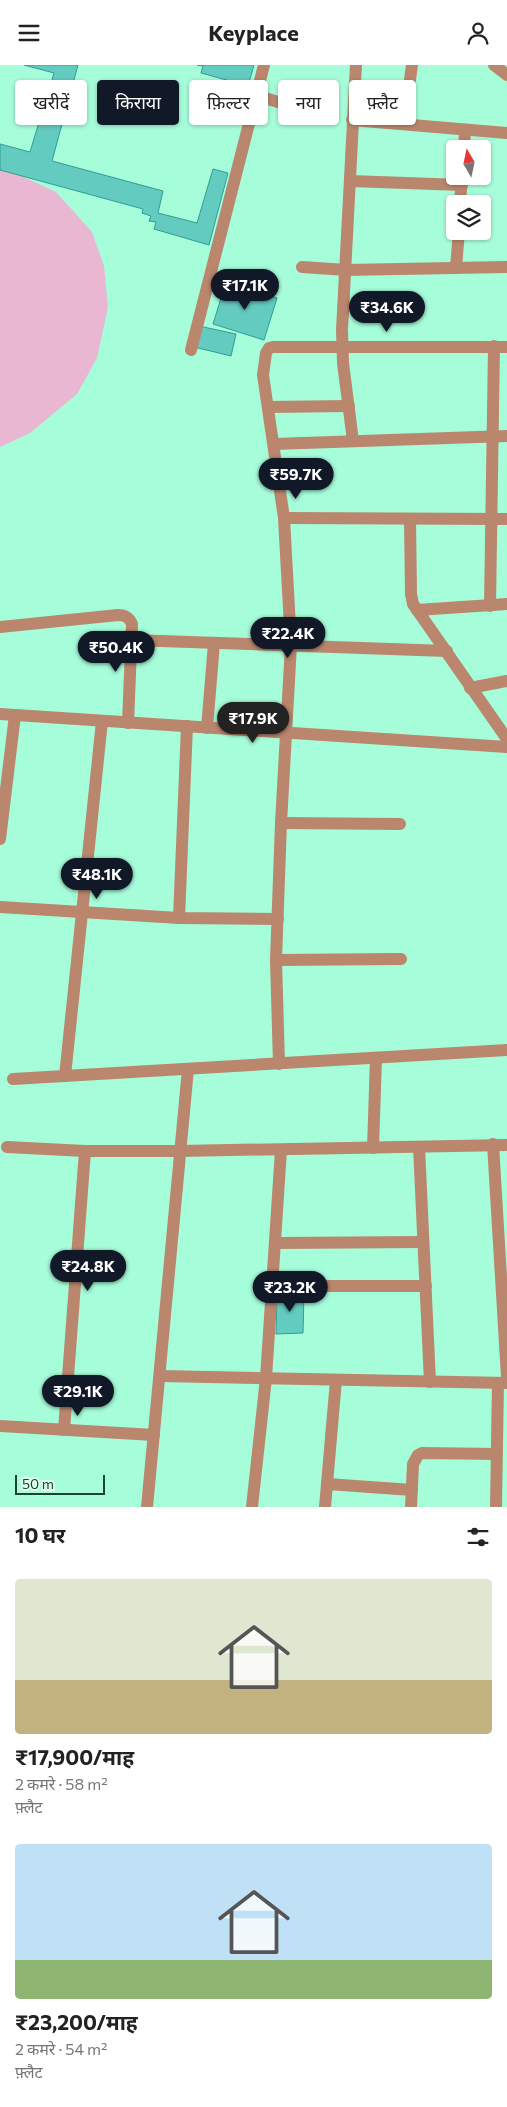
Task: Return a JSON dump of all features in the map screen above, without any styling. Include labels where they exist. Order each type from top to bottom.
[{"type":"street","points":[[260,80],[264,65]]},
{"type":"street","points":[[355,80],[356,65]]},
{"type":"street","points":[[410,80],[412,65]]},
{"type":"street","points":[[494,65],[507,75]]},
{"type":"street","points":[[191,350],[248,125]]},
{"type":"street","points":[[352,125],[342,347],[353,441]]},
{"type":"street","points":[[414,125],[507,133]]},
{"type":"street","points":[[465,140],[466,130]]},
{"type":"street","points":[[350,181],[446,181]]},
{"type":"street","points":[[456,268],[458,240]]},
{"type":"street","points":[[302,267],[346,270],[507,267]]},
{"type":"street","points":[[490,607],[494,346]]},
{"type":"street","points":[[279,1064],[276,960],[285,733],[291,645],[284,518],[263,375],[266,353],[269,348],[507,347]]},
{"type":"street","points":[[268,407],[349,406]]},
{"type":"street","points":[[274,444],[507,436]]},
{"type":"street","points":[[284,518],[507,519]]},
{"type":"street","points":[[410,519],[411,594],[416,610],[447,651],[470,688],[507,739]]},
{"type":"street","points":[[416,610],[490,607],[507,604]]},
{"type":"street","points":[[0,627],[124,615],[130,619],[132,624],[128,723]]},
{"type":"street","points":[[131,640],[447,651]]},
{"type":"street","points":[[207,728],[214,643]]},
{"type":"street","points":[[470,688],[507,681]]},
{"type":"street","points":[[0,714],[507,747]]},
{"type":"street","points":[[0,839],[15,715]]},
{"type":"street","points":[[65,1076],[102,721]]},
{"type":"street","points":[[179,918],[187,726]]},
{"type":"street","points":[[281,823],[400,824]]},
{"type":"street","points":[[0,907],[179,918],[278,919]]},
{"type":"street","points":[[276,960],[401,959]]},
{"type":"street","points":[[13,1079],[507,1050]]},
{"type":"street","points":[[373,1148],[376,1058]]},
{"type":"street","points":[[147,1507],[188,1069]]},
{"type":"street","points":[[494,1144],[502,1201],[504,1275],[504,1381],[496,1454],[496,1507]]},
{"type":"street","points":[[8,1147],[85,1151],[179,1151],[507,1145]]},
{"type":"street","points":[[419,1147],[430,1382]]},
{"type":"street","points":[[252,1507],[266,1378],[281,1150]]},
{"type":"street","points":[[64,1430],[85,1151]]},
{"type":"street","points":[[275,1243],[423,1242]]},
{"type":"street","points":[[272,1286],[426,1286]]},
{"type":"street","points":[[160,1376],[430,1382],[504,1381]]},
{"type":"street","points":[[325,1507],[336,1380]]},
{"type":"street","points":[[0,1426],[154,1435]]},
{"type":"street","points":[[411,1507],[414,1464],[418,1455],[422,1453],[496,1454]]},
{"type":"street","points":[[327,1484],[412,1490]]},
{"type":"shaded area","points":[[0,166],[56,192],[92,232],[104,266],[108,307],[97,358],[77,394],[30,433],[0,447]]},
{"type":"building","points":[[24,65],[78,65],[74,80],[52,80],[54,73]]},
{"type":"building","points":[[197,65],[254,65],[250,80],[226,80],[201,73],[203,66]]},
{"type":"building","points":[[38,125],[62,125],[52,161],[163,191],[158,213],[197,223],[213,169],[228,173],[209,245],[154,229],[156,222],[149,221],[151,216],[142,213],[143,209],[0,170],[0,144],[30,152]]},
{"type":"building","points":[[226,282],[277,298],[264,340],[213,324]]},
{"type":"building","points":[[199,326],[236,334],[231,356],[194,347]]},
{"type":"building","points":[[304,1293],[303,1333],[276,1334],[277,1294]]}]
